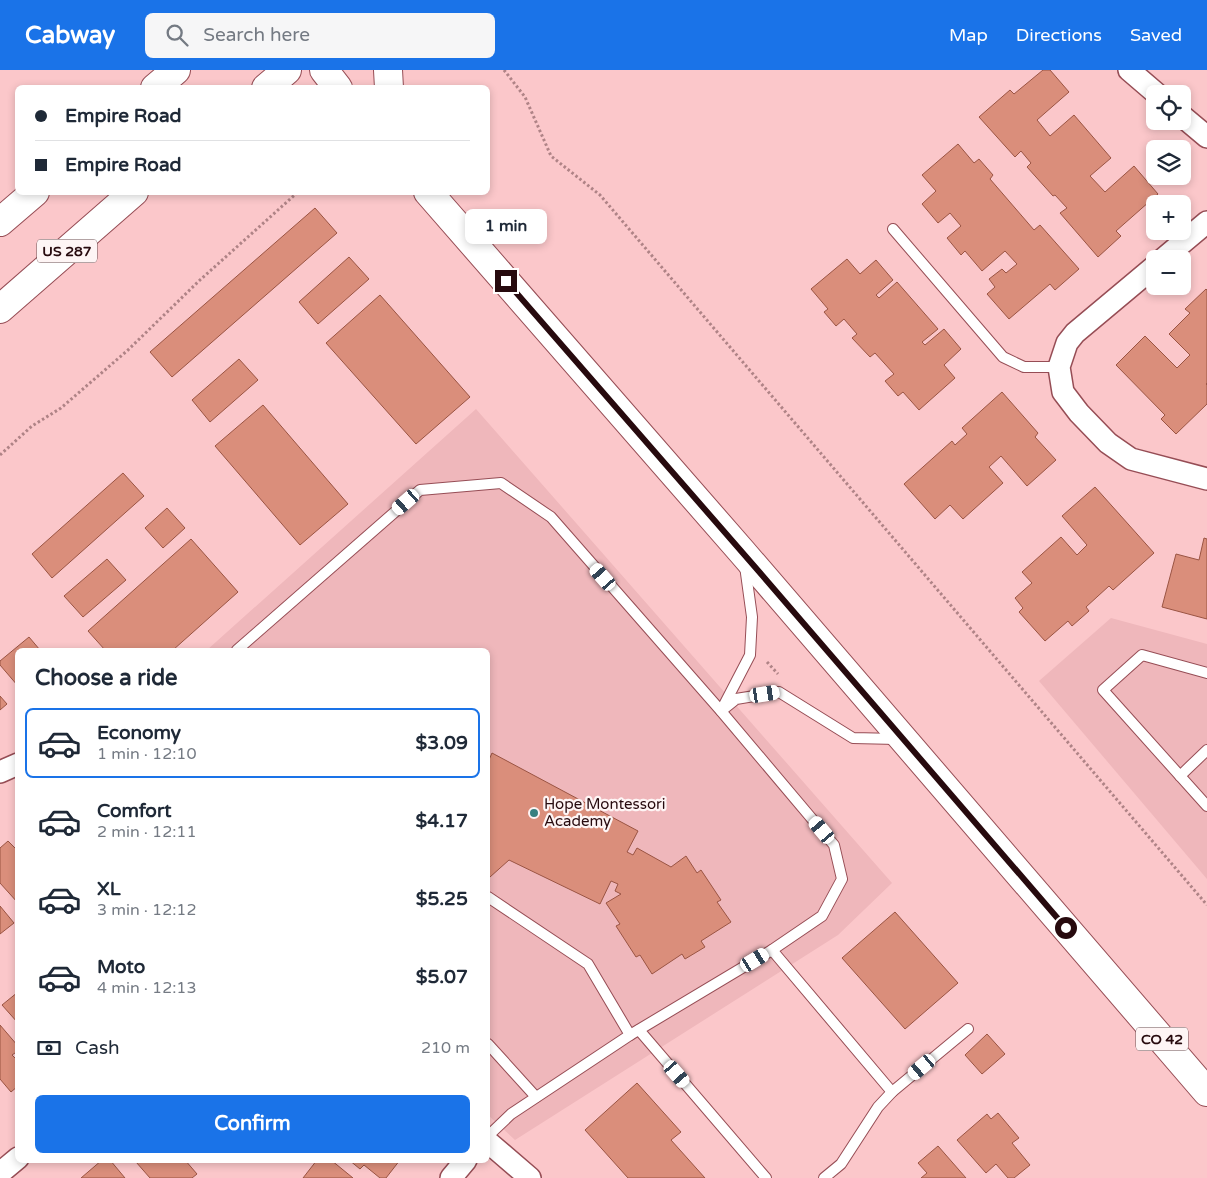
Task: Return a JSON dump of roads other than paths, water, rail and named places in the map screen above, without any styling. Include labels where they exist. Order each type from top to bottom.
[{"type":"main road","points":[[158,85],[176,70]]},
{"type":"main road","points":[[270,85],[287,70]]},
{"type":"main road","points":[[324,70],[336,85]]},
{"type":"main road","points":[[388,70],[389,85]]},
{"type":"main road","points":[[0,222],[31,195]]},
{"type":"main road","name":"US 287","points":[[0,309],[131,195]]},
{"type":"main road","name":"CO 42","points":[[431,195],[743,553],[1207,1092]]},
{"type":"street","points":[[1129,70],[1146,85]]},
{"type":"street","points":[[1191,124],[1207,137]]},
{"type":"street","points":[[1174,250],[1207,222]]},
{"type":"street","points":[[1146,274],[1075,333],[1067,343],[1059,367],[1063,392],[1079,413],[1108,443],[1131,459],[1207,479]]},
{"type":"street","points":[[0,772],[15,765]]},
{"type":"street","points":[[490,1144],[530,1178]]},
{"type":"street","points":[[0,1173],[15,1160]]},
{"type":"street","points":[[451,1178],[464,1163]]},
{"type":"lane","points":[[893,229],[1003,357],[1024,367],[1059,367]]},
{"type":"lane","points":[[239,648],[420,490],[501,483],[551,517],[721,711],[834,844],[842,879],[822,916],[772,950],[635,1033],[536,1097],[511,1114],[490,1134]]},
{"type":"lane","points":[[721,711],[750,655],[752,617],[743,553]]},
{"type":"lane","points":[[1207,673],[1142,655],[1103,690],[1207,806]]},
{"type":"lane","points":[[721,711],[736,699],[779,692],[853,738],[903,739]]},
{"type":"lane","points":[[1180,776],[1207,750]]},
{"type":"lane","points":[[490,898],[588,964],[635,1033],[766,1178]]},
{"type":"lane","points":[[772,950],[892,1092]]},
{"type":"lane","points":[[824,1178],[841,1164],[878,1107],[892,1092],[968,1029]]},
{"type":"lane","points":[[490,1046],[536,1097]]},
{"type":"place","name":"Hope Montessori Academy","points":[[534,813]]}]
